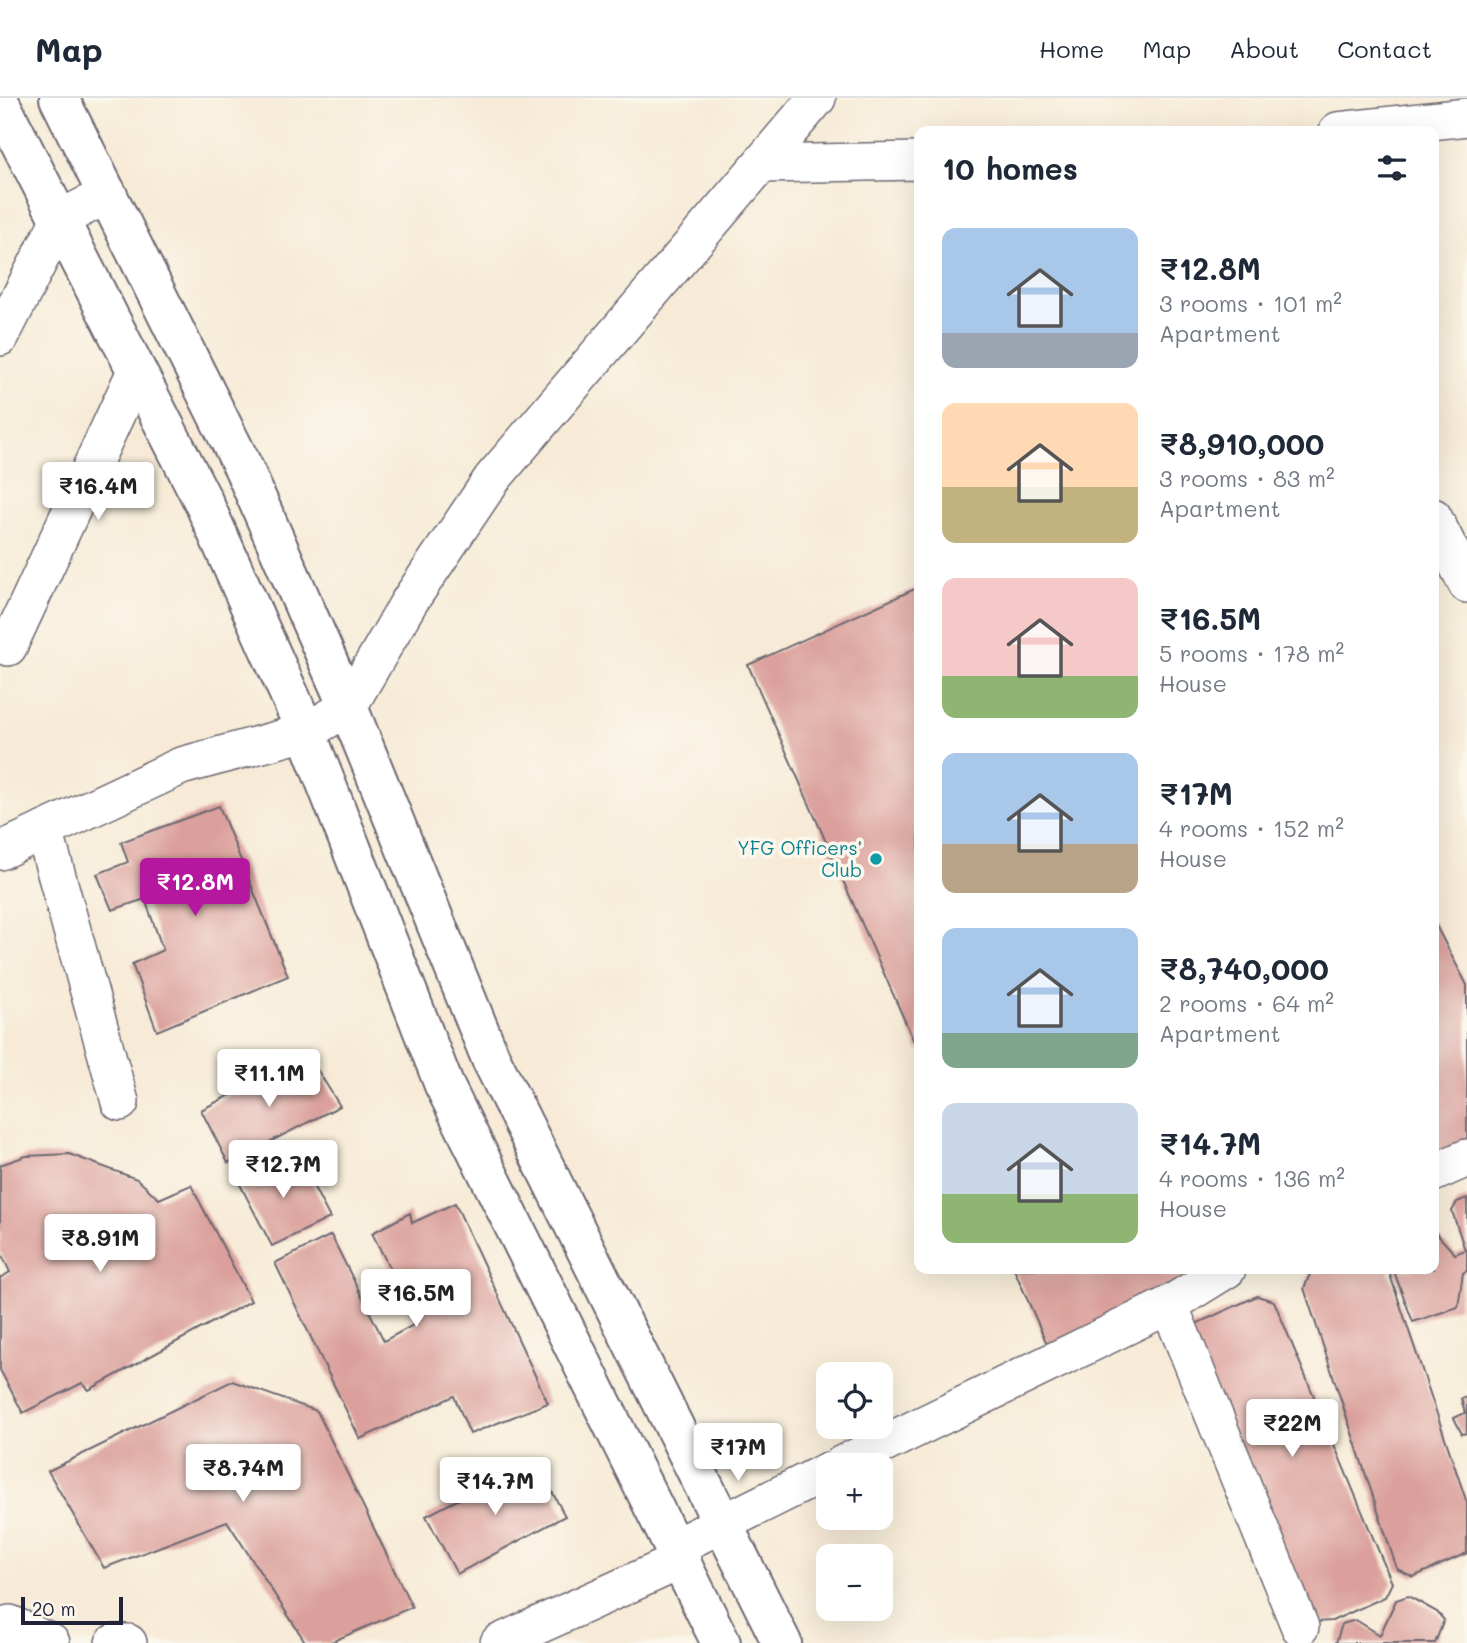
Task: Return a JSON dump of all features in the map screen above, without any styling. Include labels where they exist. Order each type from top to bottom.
[{"type":"highway","points":[[59,98],[244,469],[348,707],[491,1059],[782,1643]]},
{"type":"highway","points":[[0,103],[202,501],[306,732],[444,1085],[721,1643]]},
{"type":"street","points":[[0,850],[181,766],[306,732],[348,707],[409,602],[492,479],[817,98]]},
{"type":"street","points":[[1384,126],[1467,117]]},
{"type":"street","points":[[761,164],[914,161]]},
{"type":"street","points":[[0,337],[60,219],[108,194]]},
{"type":"street","points":[[8,648],[136,371]]},
{"type":"street","points":[[1439,529],[1467,584]]},
{"type":"street","points":[[44,830],[120,1102]]},
{"type":"street","points":[[1439,1170],[1467,1158]]},
{"type":"street","points":[[865,1453],[1169,1304],[1219,1274]]},
{"type":"street","points":[[1169,1304],[1300,1628]]},
{"type":"street","points":[[499,1643],[678,1553],[724,1522],[816,1477]]},
{"type":"street","points":[[3,1617],[51,1643]]},
{"type":"street","points":[[114,1643],[128,1643]]},
{"type":"building","name":"YFG Officers' Club","points":[[914,589],[914,1042],[748,665]]},
{"type":"building","points":[[219,806],[288,976],[157,1031],[132,964],[163,950],[145,899],[112,910],[97,874],[128,862],[121,842]]},
{"type":"building","points":[[1439,931],[1467,985],[1467,1156],[1439,1169]]},
{"type":"building","points":[[308,1055],[340,1106],[228,1163],[201,1110]]},
{"type":"building","points":[[69,1154],[137,1179],[159,1199],[191,1185],[251,1301],[89,1390],[82,1383],[23,1413],[0,1370],[0,1278],[10,1272],[0,1251],[0,1165],[26,1156]]},
{"type":"building","points":[[298,1157],[330,1218],[272,1246],[235,1175],[257,1163],[263,1173]]},
{"type":"building","points":[[1467,1198],[1467,1271],[1463,1273],[1458,1307],[1413,1322],[1395,1274],[1439,1274],[1439,1237],[1455,1254],[1465,1250],[1452,1211],[1457,1202]]},
{"type":"building","points":[[455,1203],[548,1403],[470,1434],[454,1396],[360,1439],[275,1263],[331,1235],[384,1341],[417,1323],[372,1233],[410,1213],[412,1223]]},
{"type":"building","points":[[1016,1274],[1217,1274],[1054,1360]]},
{"type":"building","points":[[1310,1274],[1390,1274],[1467,1503],[1467,1553],[1413,1577],[1397,1569],[1304,1288]]},
{"type":"building","points":[[1257,1296],[1274,1301],[1392,1583],[1385,1597],[1332,1621],[1314,1622],[1189,1327]]},
{"type":"building","points":[[232,1381],[317,1411],[412,1607],[329,1643],[306,1643],[227,1521],[104,1568],[48,1471]]},
{"type":"building","points":[[1467,1397],[1467,1433],[1462,1434],[1454,1418],[1465,1413],[1461,1399]]},
{"type":"building","points":[[535,1460],[565,1516],[457,1574],[426,1516]]},
{"type":"building","points":[[1408,1596],[1437,1612],[1444,1620],[1435,1643],[1336,1643],[1342,1624],[1356,1620],[1380,1635],[1396,1600]]},
{"type":"place","name":"YFG Officers' Club","points":[[876,859]]}]
